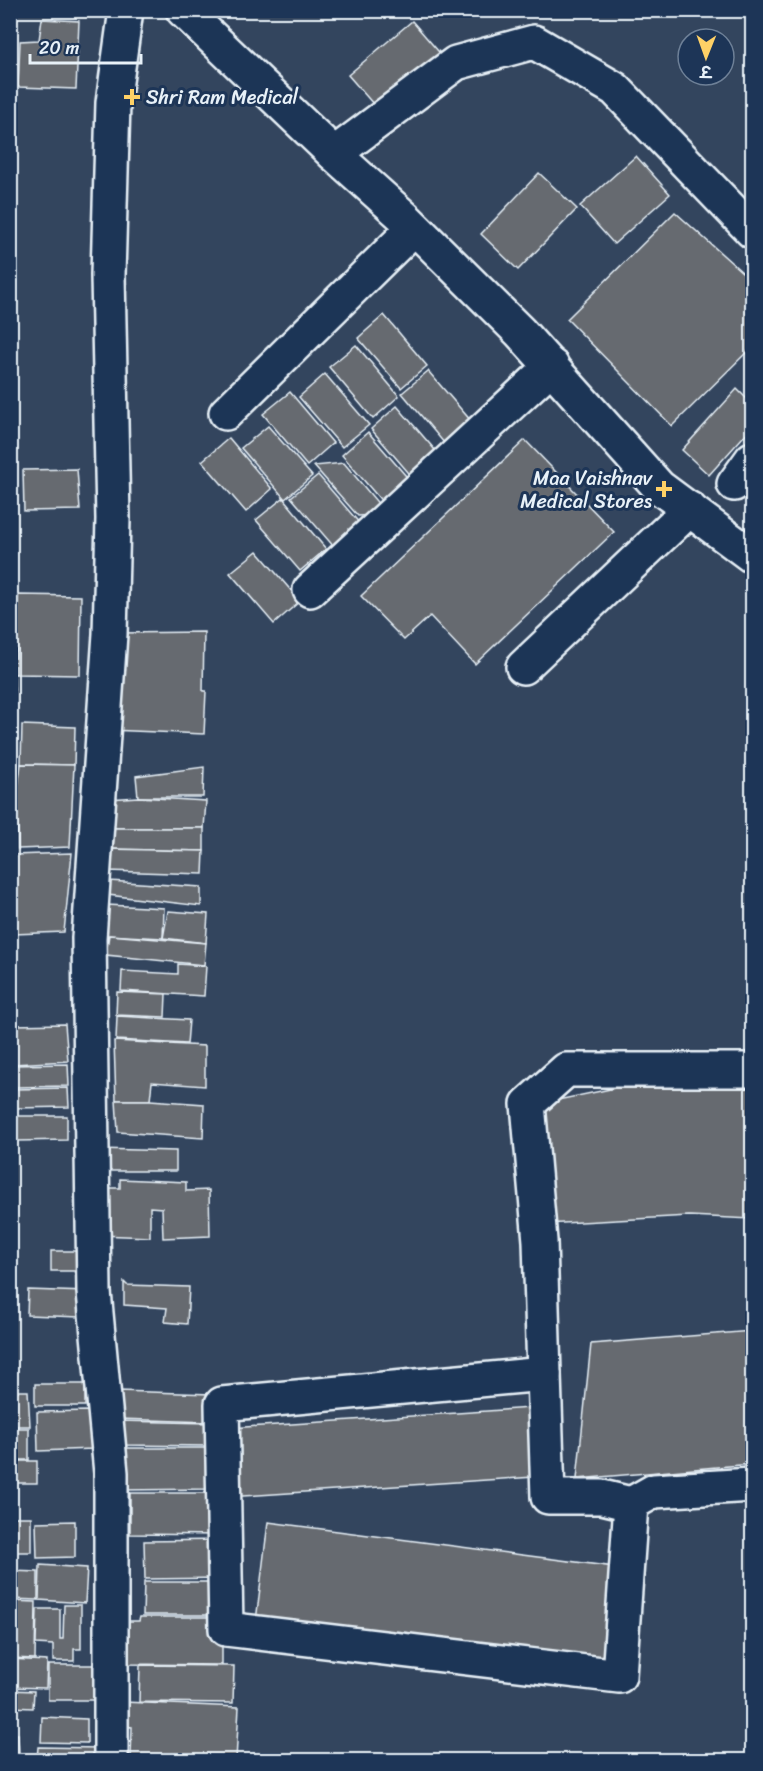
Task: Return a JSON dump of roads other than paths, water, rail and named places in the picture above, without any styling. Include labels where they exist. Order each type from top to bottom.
[{"type":"street","points":[[111,1761],[111,1473],[94,1292],[89,938],[110,634],[113,519],[108,275],[113,103],[126,10]]},
{"type":"street","points":[[190,13],[520,332],[659,487],[753,556]]},
{"type":"street","points":[[334,154],[456,63],[534,42],[615,89],[753,231]]},
{"type":"street","points":[[226,412],[414,228]]},
{"type":"street","points":[[310,590],[552,366]]},
{"type":"street","points":[[523,667],[690,509]]},
{"type":"street","points":[[753,1070],[566,1070],[528,1104],[540,1241],[548,1497],[602,1497],[631,1504],[654,1491],[753,1485]]},
{"type":"street","points":[[544,1374],[222,1404],[226,1629],[619,1676],[631,1504]]},
{"type":"place","name":"Shri Ram Medical","points":[[132,97]]},
{"type":"place","name":"Maa Vaishnav Medical Stores","points":[[664,489]]}]
